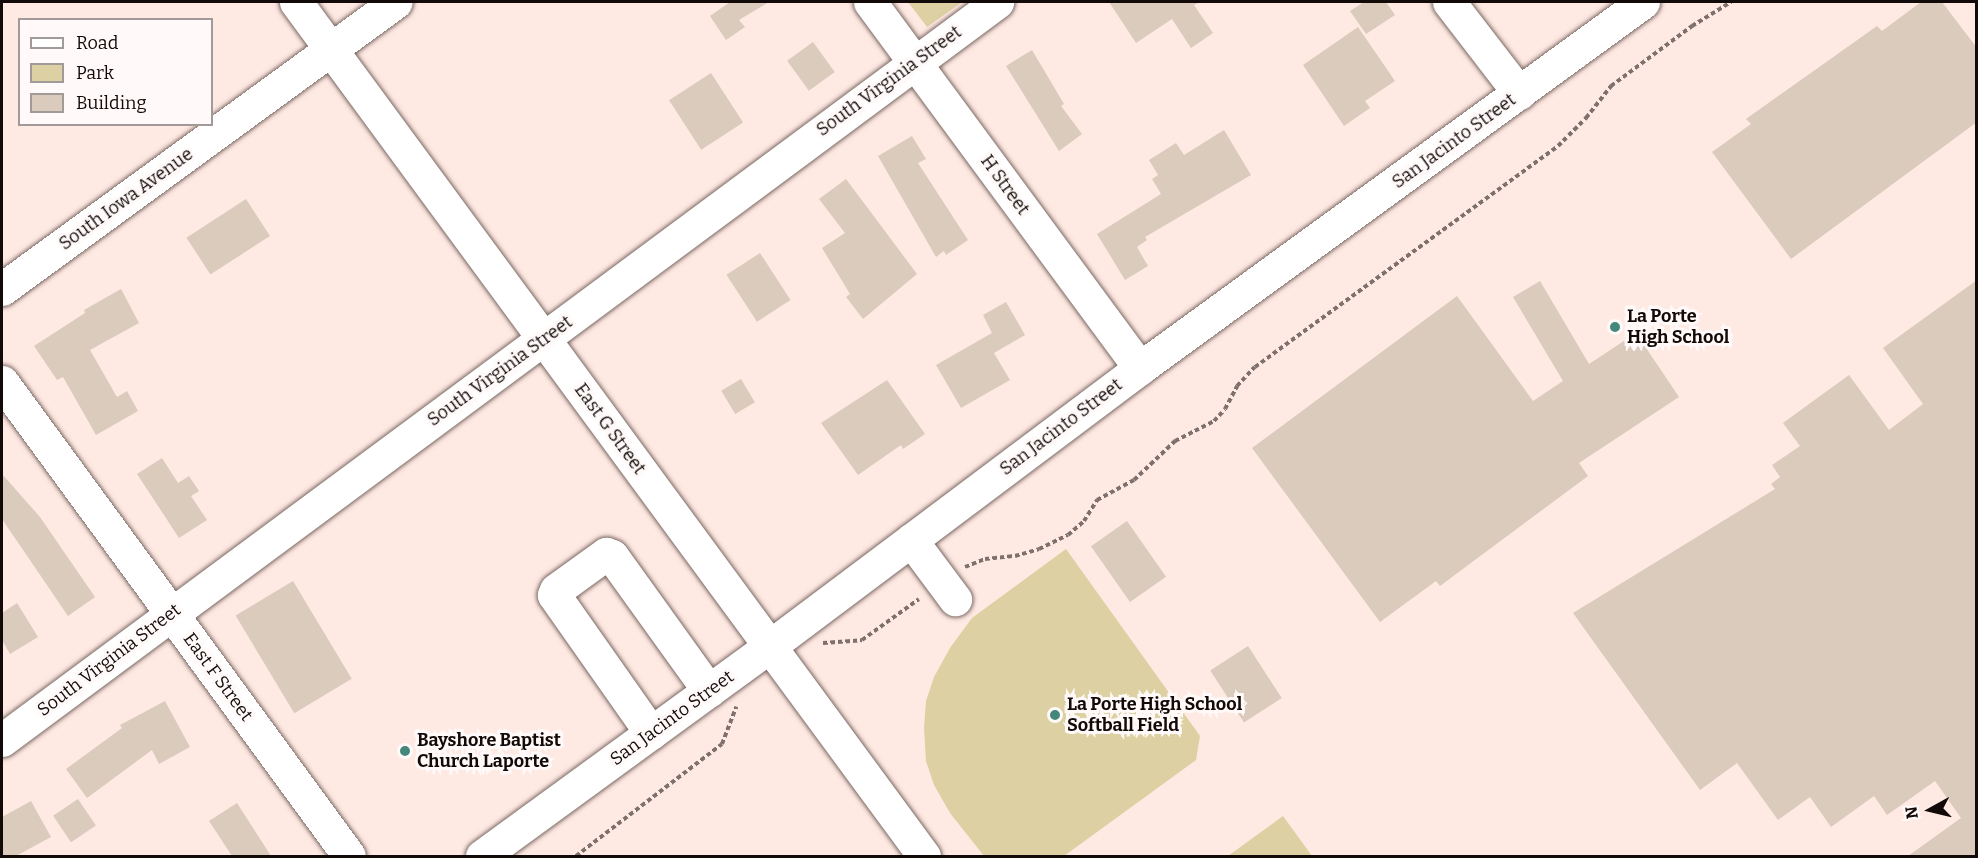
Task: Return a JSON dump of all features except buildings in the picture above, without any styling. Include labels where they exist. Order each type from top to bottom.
[{"type":"street","name":"East G Street","points":[[296,2],[924,856]]},
{"type":"street","name":"South Iowa Avenue","points":[[2,289],[396,2]]},
{"type":"street","name":"H Street","points":[[870,2],[1140,368]]},
{"type":"street","name":"South Virginia Street","points":[[2,740],[997,2]]},
{"type":"street","points":[[1449,2],[1519,93]]},
{"type":"street","name":"San Jacinto Street","points":[[482,856],[709,691],[778,657],[911,540],[1140,368],[1643,2]]},
{"type":"street","name":"East F Street","points":[[2,382],[350,856]]},
{"type":"street","points":[[911,540],[949,590]]},
{"type":"street","points":[[651,733],[554,595],[556,590],[606,554],[612,556],[709,691]]},
{"type":"path","points":[[778,657],[814,645],[862,639],[949,590],[967,566],[1038,549],[1068,535],[1084,521],[1096,500],[1134,480],[1175,441],[1214,421],[1225,409],[1237,386],[1255,367],[1558,146],[1586,118],[1611,86],[1692,26],[1731,2]]},
{"type":"path","points":[[576,856],[722,744],[734,708],[743,701]]},
{"type":"green space","points":[[908,2],[962,2],[927,27]]},
{"type":"green space","name":"La Porte High School Softball Field","points":[[1066,549],[1200,736],[1196,760],[1064,856],[984,856],[950,813],[934,785],[926,761],[924,728],[926,701],[934,677],[950,648],[972,618]]},
{"type":"green space","points":[[1283,816],[1312,856],[1228,856]]},
{"type":"place","name":"La Porte High School","points":[[1615,327]]},
{"type":"place","name":"La Porte High School Softball Field","points":[[1055,715]]},
{"type":"place","name":"Bayshore Baptist Church Laporte","points":[[405,751]]}]
